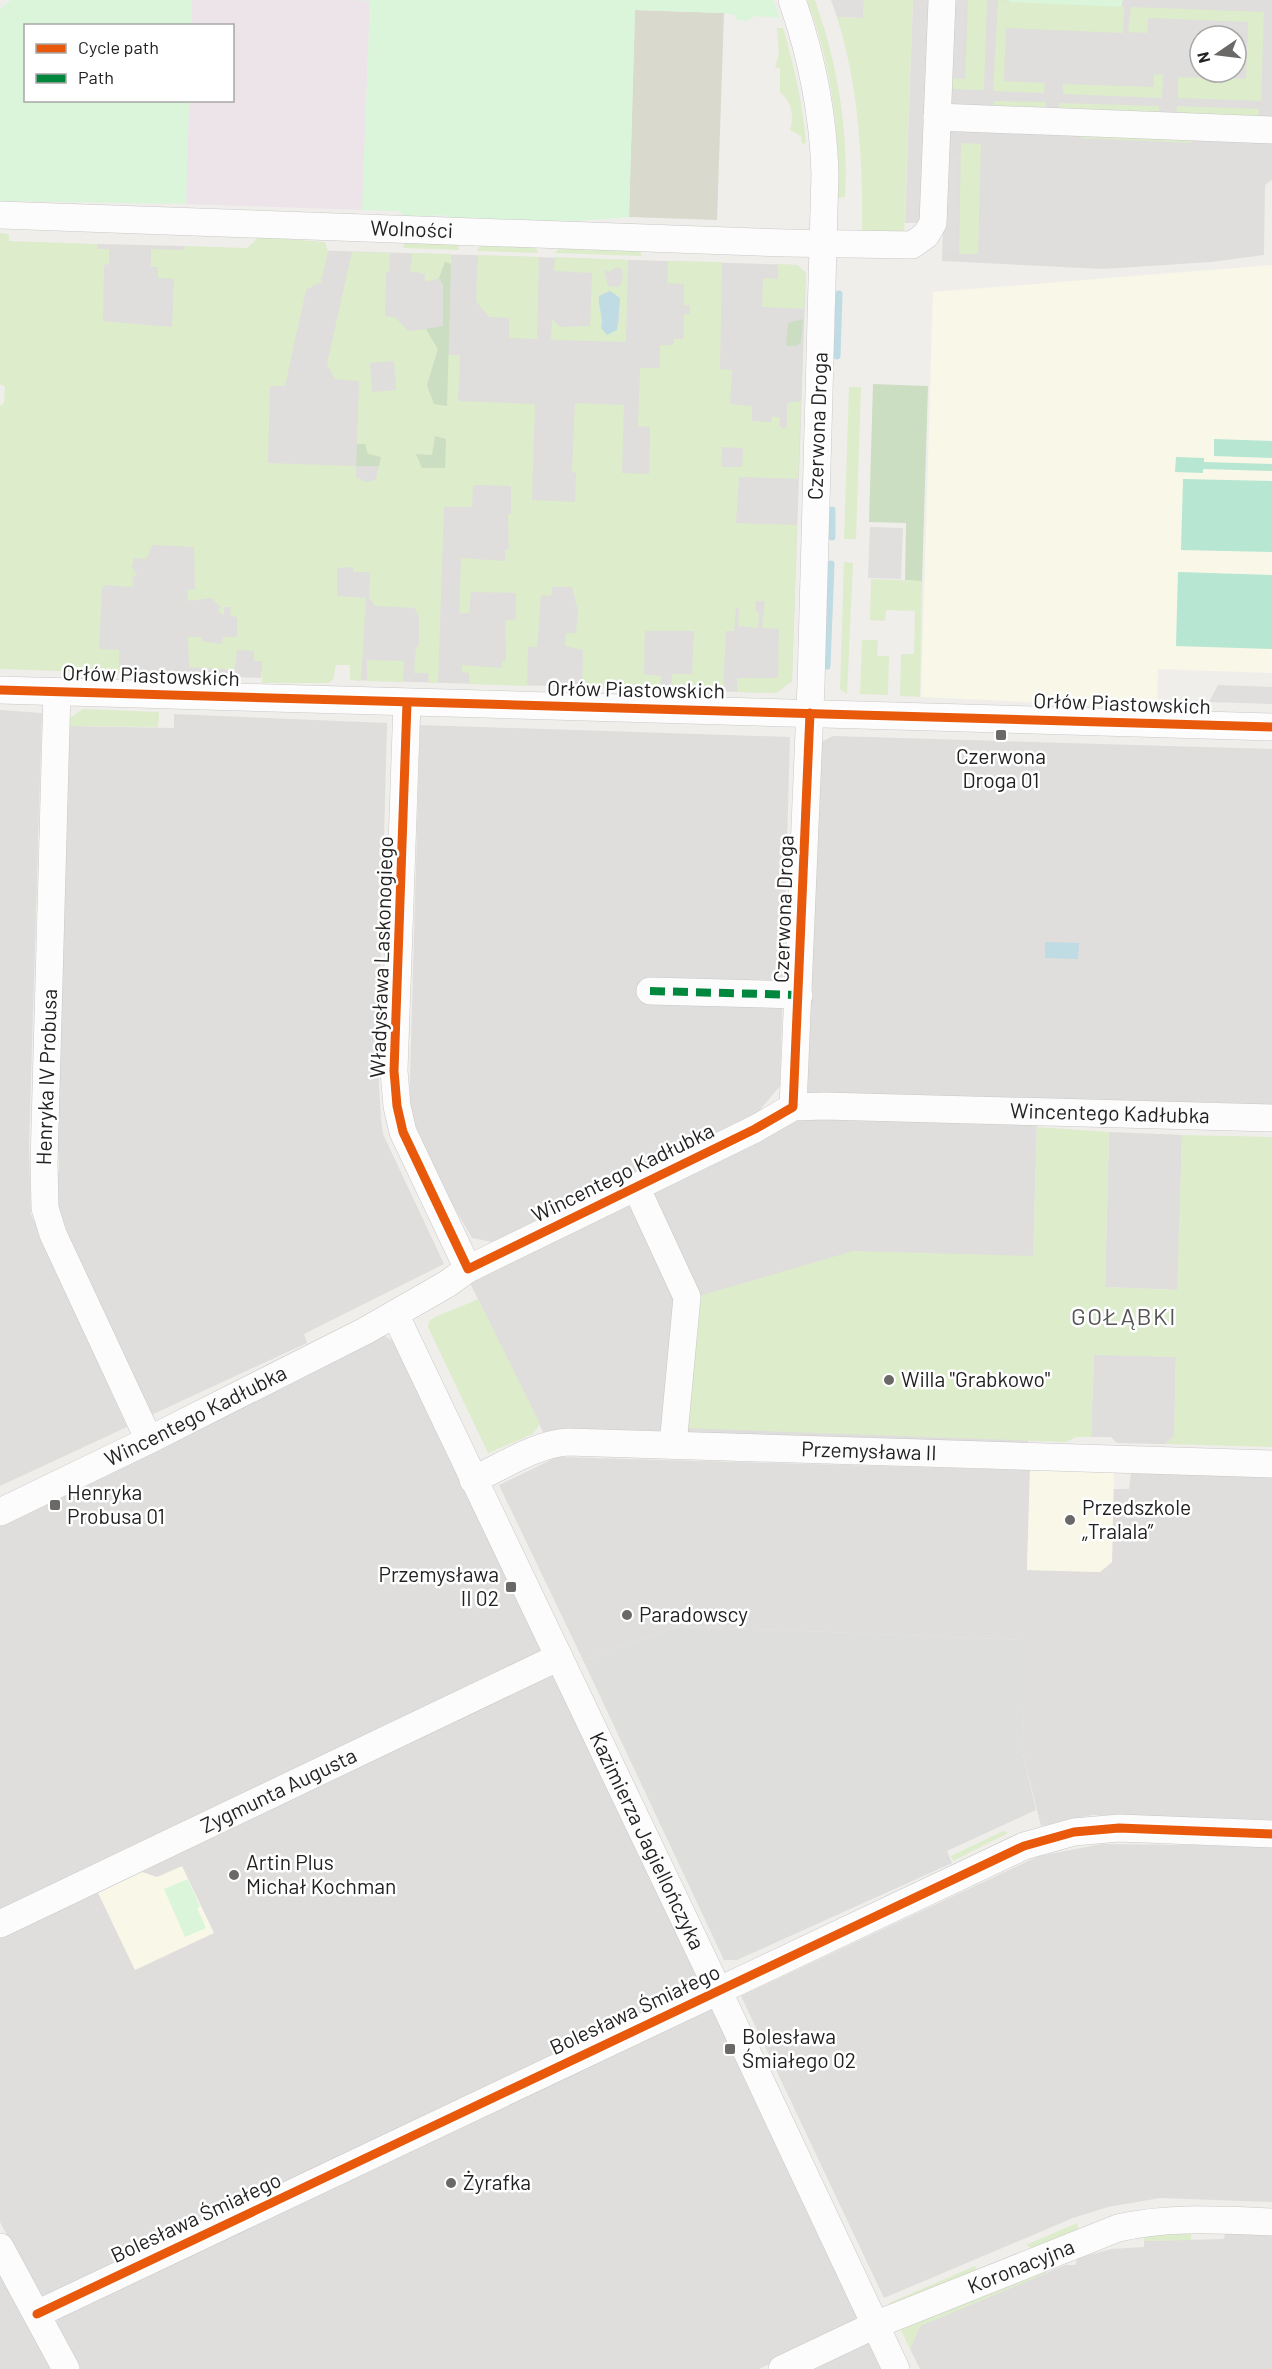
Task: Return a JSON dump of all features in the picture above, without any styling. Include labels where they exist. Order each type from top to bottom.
[{"type":"street","name":"Czerwona Droga","points":[[792,0],[806,38],[821,112],[825,172],[825,244],[810,712],[793,1107]]},
{"type":"street","name":"Wolności","points":[[0,215],[825,244],[912,245],[926,235],[933,223],[942,0]]},
{"type":"street","points":[[937,117],[1272,130]]},
{"type":"street","name":"Orłów Piastowskich","points":[[0,690],[1272,727]]},
{"type":"street","name":"Henryka IV Probusa","points":[[57,691],[44,1163],[45,1209],[53,1234],[149,1440]]},
{"type":"street","name":"Władysława Laskonogiego","points":[[407,703],[394,1071],[396,1106],[412,1154],[468,1269]]},
{"type":"street","points":[[650,991],[799,995]]},
{"type":"street","name":"Wincentego Kadłubka","points":[[0,1512],[149,1440],[394,1314],[447,1284],[468,1269],[793,1107],[1272,1118]]},
{"type":"street","points":[[636,1187],[687,1298],[673,1445]]},
{"type":"street","name":"Kazimierza Jagiellończyka","points":[[394,1314],[896,2369]]},
{"type":"street","name":"Przemysława II","points":[[473,1480],[556,1443],[1272,1464]]},
{"type":"street","name":"Zygmunta Augusta","points":[[0,1924],[559,1657]]},
{"type":"street","name":"Bolesława Śmiałego","points":[[36,2314],[1024,1846],[1074,1832],[1119,1828],[1272,1833]]},
{"type":"street","name":"Koronacyjna","points":[[782,2369],[876,2325],[1118,2228],[1138,2223],[1191,2219],[1272,2222]]},
{"type":"street","points":[[0,2247],[66,2369]]},
{"type":"shaded area","points":[[192,0],[370,0],[362,210],[186,204],[189,102],[234,102],[234,24],[191,24]]},
{"type":"shaded area","points":[[831,0],[864,0],[863,18],[837,17]]},
{"type":"shaded area","points":[[913,0],[931,0],[922,223],[905,223]]},
{"type":"shaded area","points":[[951,0],[1272,0],[1272,180],[1265,185],[1264,255],[1211,262],[1103,269],[942,261]]},
{"type":"shaded area","points":[[953,0],[965,0],[962,76],[950,76]]},
{"type":"shaded area","points":[[635,10],[724,13],[717,220],[629,217]]},
{"type":"shaded area","points":[[946,156],[958,157],[956,252],[944,251]]},
{"type":"shaded area","points":[[97,244],[185,246],[179,460],[274,249],[797,265],[806,273],[792,681],[776,693],[350,680],[350,665],[263,661],[261,678],[85,672]]},
{"type":"shaded area","points":[[1272,265],[1272,673],[1158,669],[1157,708],[921,697],[933,292]]},
{"type":"shaded area","points":[[870,527],[903,528],[901,579],[868,578]]},
{"type":"shaded area","points":[[1218,685],[1272,687],[1272,704],[1209,702]]},
{"type":"shaded area","points":[[0,710],[42,713],[29,1144],[31,1214],[127,1427],[0,1486]]},
{"type":"shaded area","points":[[174,714],[387,723],[378,1068],[381,1119],[383,1134],[444,1264],[304,1334],[307,1343],[149,1416],[58,1215],[56,1180],[59,1170],[59,1152],[56,1150],[69,726],[174,728]]},
{"type":"shaded area","points":[[420,725],[790,737],[780,1086],[757,1113],[492,1242],[472,1238],[447,1195],[409,1113]]},
{"type":"shaded area","points":[[833,736],[1272,749],[1272,1110],[809,1095],[806,1089],[817,744]]},
{"type":"shaded area","points":[[796,1119],[1037,1121],[1028,1446],[683,1436],[691,1302],[652,1195]]},
{"type":"shaded area","points":[[1109,1132],[1182,1135],[1178,1290],[1105,1287]]},
{"type":"shaded area","points":[[634,1201],[680,1292],[668,1432],[545,1436],[470,1283]]},
{"type":"shaded area","points":[[378,1335],[385,1336],[396,1343],[543,1651],[0,1914],[0,1522]]},
{"type":"shaded area","points":[[1094,1354],[1176,1357],[1174,1436],[1165,1444],[1117,1443],[1111,1437],[1091,1437]]},
{"type":"shaded area","points":[[557,1457],[1030,1470],[1027,1570],[1100,1572],[1112,1562],[1113,1489],[1129,1489],[1131,1473],[1272,1475],[1272,1820],[1092,1815],[1041,1826],[1023,1754],[1024,1640],[680,1626],[583,1660],[499,1485]]},
{"type":"shaded area","name":"Przedszkole „Tralala”","points":[[1030,1470],[1114,1473],[1112,1562],[1100,1572],[1027,1570]]},
{"type":"shaded area","points":[[680,1626],[1025,1640],[1023,1754],[1036,1810],[947,1851],[952,1863],[737,1960],[724,1960],[583,1660]]},
{"type":"shaded area","points":[[554,1673],[703,1984],[46,2299],[39,2295],[0,2222],[0,1933]]},
{"type":"shaded area","points":[[1102,1844],[1272,1846],[1272,2202],[1160,2198],[1108,2207],[1073,2218],[884,2298],[741,1996],[1039,1856]]},
{"type":"shaded area","points":[[182,1866],[214,1933],[135,1970],[98,1893],[142,1872],[157,1877]]},
{"type":"shaded area","points":[[713,2008],[860,2316],[852,2325],[759,2369],[79,2369],[57,2327],[57,2319]]},
{"type":"shaded area","points":[[1225,2234],[1272,2235],[1272,2369],[920,2369],[910,2349],[920,2326],[1065,2265],[1075,2265],[1078,2258],[1111,2249],[1144,2247],[1144,2241],[1224,2239]]},
{"type":"shaded area","points":[[0,2276],[22,2310],[19,2311],[55,2369],[0,2369]]},
{"type":"shaded area","points":[[864,2341],[870,2344],[884,2369],[799,2369]]},
{"type":"green space","points":[[11,0],[192,0],[191,24],[24,24],[24,102],[189,102],[186,204],[0,201],[0,9]]},
{"type":"green space","points":[[353,0],[773,0],[780,18],[755,16],[747,21],[737,20],[735,15],[724,13],[635,10],[629,217],[579,221],[455,220],[443,215],[406,217],[399,211],[362,210],[370,1]]},
{"type":"green space","points":[[807,0],[815,0],[836,76],[845,149],[845,197],[838,198],[837,148],[832,98],[822,48]]},
{"type":"green space","points":[[864,0],[913,0],[904,237],[862,234],[862,179],[855,97],[837,17],[863,18]]},
{"type":"green space","points":[[968,0],[987,0],[984,90],[948,89],[949,78],[965,79]]},
{"type":"green space","points":[[998,0],[1124,7],[1123,33],[1006,28],[1004,81],[1045,83],[1044,93],[993,91]]},
{"type":"green space","points":[[1009,0],[1123,0],[1121,7],[1009,2]]},
{"type":"green space","points":[[1131,7],[1264,12],[1261,101],[1178,98],[1178,77],[1188,77],[1188,84],[1248,84],[1248,22],[1148,18],[1147,33],[1128,32]]},
{"type":"green space","points":[[777,28],[783,28],[798,85],[806,143],[802,144],[801,136],[790,130],[791,109],[780,92],[780,68],[775,68],[779,53]]},
{"type":"green space","points":[[1154,74],[1163,75],[1162,98],[1063,94],[1063,84],[1154,87]]},
{"type":"green space","points":[[994,101],[1046,102],[1046,112],[994,111]]},
{"type":"green space","points":[[1059,103],[1159,106],[1159,116],[1059,113]]},
{"type":"green space","points":[[1177,106],[1259,109],[1259,121],[1176,118]]},
{"type":"green space","points":[[1081,129],[1192,134],[1191,143],[1080,138]]},
{"type":"green space","points":[[961,143],[981,144],[978,254],[959,254]]},
{"type":"green space","points":[[0,233],[9,234],[9,241],[97,244],[97,249],[109,249],[109,264],[104,265],[103,321],[172,327],[174,279],[158,278],[158,267],[151,267],[151,249],[184,250],[185,246],[247,248],[259,237],[325,242],[328,251],[321,282],[306,290],[285,386],[270,386],[268,463],[356,466],[356,477],[366,482],[376,480],[380,457],[367,454],[365,444],[357,444],[359,381],[335,379],[327,364],[352,252],[390,253],[389,272],[386,272],[385,316],[396,318],[408,331],[426,329],[438,349],[427,385],[434,404],[447,406],[448,355],[460,355],[458,401],[535,404],[532,500],[575,502],[576,473],[572,472],[575,403],[624,405],[622,473],[649,474],[650,427],[638,426],[640,368],[660,368],[660,345],[673,345],[674,339],[683,339],[684,314],[690,314],[690,305],[684,305],[684,284],[667,283],[668,261],[722,262],[720,369],[732,370],[730,404],[752,406],[752,421],[771,422],[772,417],[780,417],[779,426],[783,429],[787,426],[787,403],[801,401],[798,479],[739,477],[736,523],[797,525],[792,681],[776,693],[737,692],[737,678],[778,678],[779,629],[762,628],[765,601],[756,601],[755,611],[759,612],[758,628],[738,626],[739,608],[736,608],[734,631],[726,631],[723,691],[671,690],[672,674],[692,674],[694,631],[645,631],[644,674],[661,676],[660,690],[582,687],[583,650],[565,646],[566,633],[576,633],[578,611],[572,587],[552,587],[551,596],[541,595],[537,647],[528,647],[527,686],[469,684],[469,673],[462,672],[462,665],[502,668],[502,661],[506,661],[505,621],[516,619],[516,593],[471,592],[469,613],[459,613],[461,558],[505,561],[505,550],[509,549],[508,514],[511,514],[511,486],[473,485],[472,507],[444,507],[438,683],[429,683],[428,673],[414,673],[416,648],[419,645],[419,617],[415,608],[375,606],[369,598],[370,572],[353,572],[353,567],[337,568],[337,596],[366,598],[361,681],[350,680],[350,665],[336,665],[333,680],[328,683],[262,683],[262,661],[254,661],[254,651],[237,650],[235,670],[189,667],[188,637],[202,637],[202,641],[222,644],[223,637],[237,637],[237,617],[230,616],[231,607],[224,607],[224,616],[218,611],[221,607],[211,598],[188,601],[187,590],[195,589],[194,547],[154,545],[154,542],[146,559],[134,558],[132,567],[137,576],[132,577],[134,585],[131,587],[105,585],[102,589],[99,649],[119,650],[119,673],[0,669],[0,406],[4,403],[5,387],[0,384]],"holes":[[[394,361],[396,390],[372,392],[370,363]],[[722,447],[743,448],[742,467],[721,467]]]},
{"type":"green space","points":[[405,242],[458,243],[459,250],[403,248]]},
{"type":"green space","points":[[480,246],[536,247],[538,253],[477,251]]},
{"type":"green space","points":[[559,247],[639,250],[642,256],[555,253]]},
{"type":"green space","points":[[412,253],[451,254],[451,264],[445,262],[439,278],[425,282],[425,274],[410,271]]},
{"type":"green space","points":[[478,255],[539,257],[537,339],[509,338],[509,318],[489,317],[476,301]]},
{"type":"green space","points":[[555,257],[628,260],[626,342],[551,340],[552,319],[560,327],[590,326],[592,273],[554,271]],"holes":[[[617,267],[623,270],[622,282],[618,287],[608,286],[604,270],[609,272]],[[610,291],[620,298],[619,324],[603,321],[599,296]]]},
{"type":"green space","points":[[445,262],[451,264],[447,406],[434,404],[427,385],[438,349],[426,329],[443,326],[443,285],[439,278]]},
{"type":"green space","points":[[778,264],[797,265],[806,273],[804,309],[762,307],[763,278],[778,279]]},
{"type":"green space","points":[[803,319],[801,342],[797,346],[786,346],[788,323]]},
{"type":"green space","points":[[873,384],[928,386],[922,581],[905,580],[906,523],[869,522]]},
{"type":"green space","points":[[849,387],[861,387],[856,539],[844,539]]},
{"type":"green space","points":[[435,436],[446,439],[445,468],[422,468],[416,454],[432,455]]},
{"type":"green space","points":[[1214,439],[1272,441],[1272,458],[1214,456]]},
{"type":"green space","points":[[357,444],[365,444],[368,454],[381,457],[379,466],[356,466]]},
{"type":"green space","points":[[1176,457],[1204,458],[1204,462],[1272,464],[1272,471],[1203,469],[1203,473],[1175,472]]},
{"type":"green space","points":[[1183,479],[1272,481],[1272,552],[1181,550]]},
{"type":"green space","points":[[844,562],[853,563],[847,694],[840,689]]},
{"type":"green space","points":[[1178,572],[1272,575],[1272,649],[1176,646]]},
{"type":"green space","points":[[871,579],[922,581],[920,697],[900,696],[901,654],[914,654],[915,611],[886,610],[885,621],[870,620]]},
{"type":"green space","points":[[862,640],[878,640],[877,656],[889,656],[888,695],[860,694]]},
{"type":"green space","points":[[367,660],[404,661],[403,682],[367,681]]},
{"type":"green space","points":[[83,709],[159,712],[158,727],[69,726],[70,718]]},
{"type":"green space","points":[[1037,1127],[1109,1132],[1105,1287],[1177,1290],[1182,1135],[1272,1137],[1272,1447],[1165,1444],[1174,1436],[1176,1357],[1094,1355],[1091,1437],[1077,1437],[1065,1442],[683,1428],[696,1297],[853,1251],[1033,1256]]},
{"type":"green space","points":[[478,1299],[540,1424],[533,1434],[488,1453],[428,1327],[430,1320]]},
{"type":"green space","points":[[1003,1831],[1008,1833],[953,1861],[951,1856]]},
{"type":"green space","points":[[188,1879],[206,1928],[185,1937],[164,1889]]},
{"type":"green space","points":[[1077,2223],[1079,2231],[1038,2251],[1026,2245]]},
{"type":"green space","points":[[1191,2229],[1191,2240],[1144,2241],[1145,2232]]},
{"type":"green space","points":[[975,2266],[980,2276],[893,2310],[889,2303]]},
{"type":"green space","points":[[1040,2269],[1047,2273],[920,2326],[910,2349],[900,2328]]},
{"type":"water","points":[[610,291],[620,298],[617,330],[607,335],[601,328],[599,296]]},
{"type":"water","points":[[1045,942],[1079,943],[1078,959],[1045,958]]},
{"type":"waterway","points":[[837,356],[839,294]]},
{"type":"waterway","points":[[832,510],[832,537]]},
{"type":"waterway","points":[[827,666],[831,564]]},
{"type":"marked path","points":[[650,991],[799,995]]},
{"type":"cycle path","points":[[0,690],[1272,727]]},
{"type":"cycle path","points":[[407,703],[394,1071],[397,1106],[403,1132],[468,1269],[755,1129],[793,1107],[810,713]]},
{"type":"cycle path","points":[[37,2314],[1024,1846],[1074,1832],[1119,1828],[1272,1834]]},
{"type":"place","name":"Czerwona Droga 01","points":[[1001,735]]},
{"type":"place","name":"Willa \"Grabkowo\"","points":[[889,1380]]},
{"type":"place","name":"Henryka Probusa 01","points":[[55,1505]]},
{"type":"place","name":"Przedszkole „Tralala”","points":[[1070,1520]]},
{"type":"place","name":"Przemysława II 02","points":[[511,1587]]},
{"type":"place","name":"Paradowscy","points":[[627,1615]]},
{"type":"place","name":"Artin Plus Michał Kochman","points":[[234,1875]]},
{"type":"place","name":"Bolesława Śmiałego 02","points":[[730,2049]]},
{"type":"place","name":"Żyrafka","points":[[451,2183]]},
{"type":"district","name":"GOŁĄBKI","points":[[1124,1317]]}]
